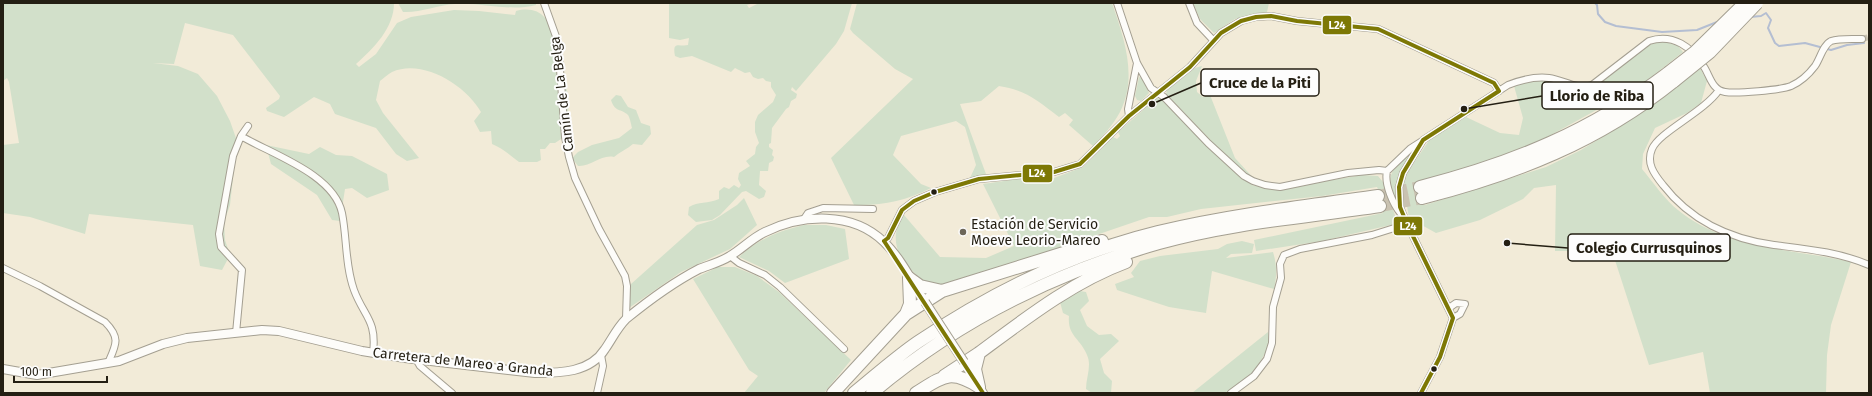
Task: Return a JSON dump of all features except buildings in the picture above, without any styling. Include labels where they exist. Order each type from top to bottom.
[{"type":"highway","points":[[1671,77],[1745,3]]},
{"type":"highway","points":[[1421,193],[1555,142],[1633,99],[1710,52],[1757,3]]},
{"type":"highway","points":[[854,393],[917,343],[964,314],[1012,287],[1097,250],[1157,233],[1379,201]]},
{"type":"highway","points":[[833,393],[906,314],[942,291],[1103,241],[1156,228],[1217,225]]},
{"type":"highway","points":[[916,393],[942,378],[979,353],[1064,293],[1106,270],[1217,225]]},
{"type":"highway","points":[[872,393],[924,352],[1015,298],[1102,262],[1217,225]]},
{"type":"highway","points":[[910,278],[920,286],[942,291]]},
{"type":"highway","points":[[906,314],[910,304],[910,278]]},
{"type":"highway","points":[[979,353],[975,369],[981,390]]},
{"type":"highway","points":[[942,378],[955,375],[966,378],[981,390]]},
{"type":"street","name":"Camín de La Belga","points":[[544,3],[558,42],[565,137],[569,157],[575,178],[599,229],[624,276],[627,286],[626,319]]},
{"type":"street","points":[[1117,3],[1137,63],[1151,88],[1164,98],[1208,143],[1244,176],[1253,182],[1280,187],[1348,173],[1379,170],[1387,171]]},
{"type":"street","points":[[1189,3],[1197,23],[1213,40]]},
{"type":"street","points":[[884,241],[888,238],[902,210],[914,201],[956,184],[979,179],[1034,172],[1054,172],[1080,164],[1089,157],[1129,116],[1190,67],[1213,40],[1229,27],[1256,17],[1271,16],[1297,21],[1372,28],[1386,31],[1494,83],[1499,91]]},
{"type":"street","points":[[1387,171],[1411,148],[1499,91],[1519,80],[1539,77],[1549,78],[1574,86],[1584,87],[1592,85],[1649,41],[1659,38],[1669,38],[1687,47],[1696,56],[1719,90],[1733,93],[1791,86],[1810,72],[1824,48],[1831,41],[1862,39]]},
{"type":"street","points":[[1129,116],[1128,109],[1137,63]]},
{"type":"street","points":[[1719,90],[1706,105],[1660,138],[1652,147],[1649,161],[1659,180],[1684,209],[1720,229],[1773,245],[1816,250],[1850,257],[1869,265]]},
{"type":"street","points":[[236,333],[242,270],[220,247],[219,234],[233,156],[241,136],[248,126]]},
{"type":"street","points":[[241,136],[295,164],[317,179],[333,193],[342,212],[345,242],[354,291],[369,317],[374,331],[373,352]]},
{"type":"street","points":[[1424,140],[1403,173],[1399,187],[1400,207],[1453,318]]},
{"type":"street","points":[[1387,171],[1389,188],[1396,208],[1404,218]]},
{"type":"street","points":[[804,219],[808,212],[823,208],[873,209]]},
{"type":"street","name":"Carretera de Mareo a Granda","points":[[3,369],[37,375],[108,363],[187,338],[262,330],[279,331],[373,352],[416,359],[557,373],[587,366],[601,355],[620,325],[626,319],[685,277],[730,256],[763,232],[779,225],[804,219],[834,218],[853,223],[871,232],[884,241],[910,278],[981,390]]},
{"type":"street","points":[[1231,393],[1254,376],[1267,359],[1272,343],[1273,307],[1281,278],[1280,264],[1284,255],[1294,250],[1372,235],[1407,224]]},
{"type":"street","points":[[730,256],[739,263],[765,275],[775,283],[844,349]]},
{"type":"street","points":[[3,268],[40,286],[105,322],[113,330],[117,341],[108,363]]},
{"type":"street","points":[[1421,393],[1440,357],[1453,318],[1460,314],[1464,304],[1456,303],[1448,308]]},
{"type":"street","points":[[597,393],[603,366],[601,355]]},
{"type":"street","points":[[416,359],[420,366],[452,393]]},
{"type":"green space","points":[[3,3],[394,3],[391,21],[387,29],[370,51],[356,64],[359,67],[376,54],[397,23],[411,17],[454,10],[515,15],[516,11],[530,10],[540,14],[548,22],[557,45],[563,83],[569,102],[564,137],[555,143],[550,143],[545,149],[540,149],[541,160],[537,162],[519,162],[492,144],[491,131],[480,132],[474,121],[481,112],[465,92],[442,77],[429,71],[404,69],[392,72],[380,81],[376,100],[383,113],[419,158],[407,161],[396,154],[376,128],[335,114],[330,104],[314,97],[284,117],[267,111],[266,108],[279,99],[280,96],[233,35],[185,23],[174,64],[153,63],[178,66],[198,74],[217,96],[230,121],[237,141],[230,205],[224,222],[225,240],[230,255],[222,270],[200,266],[193,225],[89,214],[85,234],[30,217],[3,213],[3,145],[19,143],[9,82],[7,78],[3,81]]},
{"type":"green space","points":[[398,3],[536,3],[536,5],[516,8],[475,4],[455,4],[403,12]]},
{"type":"green space","points":[[669,3],[754,3],[747,5],[749,8],[759,3],[852,3],[844,31],[836,44],[796,91],[792,87],[791,90],[797,94],[796,98],[791,101],[789,107],[772,128],[771,143],[769,144],[769,147],[773,150],[773,161],[769,163],[768,171],[760,171],[759,185],[766,191],[764,197],[759,199],[746,191],[742,192],[720,215],[712,220],[696,222],[688,215],[689,207],[719,199],[719,191],[724,187],[729,189],[734,185],[739,188],[741,185],[738,179],[739,173],[750,166],[746,161],[755,154],[756,147],[759,143],[755,132],[755,122],[758,115],[773,102],[776,95],[771,87],[771,82],[766,81],[763,78],[758,79],[753,77],[750,72],[745,73],[735,68],[731,72],[692,56],[680,58],[675,56],[675,46],[688,45],[689,38],[680,40],[669,38]]},
{"type":"green space","points":[[857,3],[1112,3],[1125,44],[1129,71],[1125,99],[1120,112],[1093,146],[1069,125],[1073,120],[1065,113],[1059,117],[1038,101],[1024,93],[999,86],[981,101],[960,104],[986,174],[970,178],[976,165],[965,127],[956,121],[901,136],[893,155],[921,184],[931,188],[893,202],[874,205],[854,205],[831,158],[913,79],[895,69],[850,29]]},
{"type":"green space","points":[[1193,3],[1269,3],[1267,12],[1235,19],[1214,33],[1200,19]]},
{"type":"green space","points":[[1662,41],[1678,46],[1683,52],[1645,82],[1540,141],[1465,169],[1420,181],[1422,204],[1425,205],[1546,167],[1581,150],[1624,124],[1677,87],[1700,68],[1707,81],[1701,103],[1687,113],[1655,128],[1643,154],[1642,169],[1673,206],[1697,223],[1717,233],[1761,246],[1851,262],[1831,325],[1827,355],[1826,393],[1710,393],[1703,352],[1649,365],[1612,251],[1555,251],[1556,185],[1534,188],[1523,199],[1480,220],[1436,233],[1409,218],[1403,182],[1409,170],[1430,139],[1466,117],[1500,133],[1519,135],[1523,118],[1514,86],[1532,81],[1544,81],[1563,86],[1577,92],[1586,93],[1646,46]]},
{"type":"green space","points":[[1202,66],[1196,81],[1197,92],[1203,97],[1210,95],[1235,158],[1256,181],[1226,156],[1166,94],[1167,90],[1195,68]]},
{"type":"green space","points":[[1139,77],[1142,78],[1149,93],[1141,101],[1137,100],[1135,96]]},
{"type":"green space","points":[[616,95],[621,96],[628,107],[636,110],[641,123],[650,126],[651,134],[642,145],[633,144],[614,157],[605,157],[587,165],[578,166],[572,158],[578,152],[592,145],[619,138],[632,128],[628,115],[614,107],[611,100]]},
{"type":"green space","points":[[1157,98],[1162,100],[1208,146],[1252,185],[1274,190],[1362,175],[1378,176],[1383,182],[1396,218],[1395,224],[1322,241],[1256,251],[1254,240],[1383,213],[1383,207],[1380,201],[1381,196],[1377,187],[1322,196],[1201,209],[1167,217],[1149,217],[982,274],[933,287],[915,274],[901,257],[897,247],[896,237],[898,226],[904,215],[940,257],[986,258],[1014,246],[983,184],[1032,177],[1054,178],[1083,167],[1113,137],[1117,139],[1120,136],[1118,132]]},
{"type":"green space","points":[[266,145],[309,154],[320,147],[336,155],[352,156],[387,174],[389,190],[367,198],[352,188],[345,189],[340,221],[332,220],[317,195],[271,164]]},
{"type":"green space","points":[[1415,149],[1398,178],[1396,198],[1390,182],[1391,176],[1398,165]]},
{"type":"green space","points":[[744,198],[757,225],[730,249],[681,272],[629,308],[631,284],[697,225],[714,220],[737,205]]},
{"type":"green space","points":[[804,225],[826,225],[845,229],[849,259],[785,283],[769,271],[739,257],[754,245],[769,236]]},
{"type":"green space","points":[[1242,241],[1254,244],[1252,253],[1231,254],[1226,258],[1273,252],[1276,270],[1274,289],[1212,271],[1206,313],[1169,307],[1117,290],[1115,284],[1134,277],[1131,273],[1140,261],[1160,256],[1218,249],[1227,244]]},
{"type":"green space","points":[[718,267],[735,267],[757,276],[779,292],[851,360],[824,393],[744,393],[758,376],[749,370],[693,279]]},
{"type":"green space","points":[[1080,291],[1086,292],[1089,301],[1080,310],[1087,326],[1099,335],[1111,334],[1119,341],[1100,359],[1104,373],[1112,381],[1111,393],[1092,393],[1086,389],[1089,367],[1088,359],[1084,350],[1072,333],[1069,323],[1069,316],[1063,313],[1060,302]]},
{"type":"green space","points":[[1268,332],[1269,342],[1267,350],[1254,372],[1225,393],[1192,393]]},
{"type":"waterway","points":[[1595,3],[1597,5],[1598,14],[1605,22],[1616,26],[1662,32],[1697,30],[1717,22]]},
{"type":"waterway","points":[[1750,17],[1761,16],[1766,13],[1771,20],[1768,28],[1775,43],[1779,46],[1805,43],[1831,50],[1847,45],[1864,43]]},
{"type":"tunnel","points":[[1862,39],[1869,37]]},
{"type":"tunnel","points":[[1378,196],[1420,187]]},
{"type":"tunnel","points":[[1380,206],[1422,198]]},
{"type":"transit line","name":"L24","points":[[884,241],[888,238],[902,210],[914,201],[935,192],[979,179],[1054,172],[1080,164],[1129,116],[1190,67],[1221,33],[1241,21],[1256,17],[1271,16],[1297,21],[1378,29],[1494,83],[1499,91]]},
{"type":"transit line","name":"L24","points":[[1421,393],[1440,357],[1453,318],[1407,224],[1400,207],[1399,187],[1403,173],[1423,140],[1499,91]]},
{"type":"transit line","name":"L24","points":[[884,241],[983,393]]},
{"type":"place","name":"Cruce de la Piti","points":[[1152,104]]},
{"type":"place","name":"Llorio de Riba","points":[[1464,109]]},
{"type":"place","name":"Estación de Servicio Moeve Leorio-Mareo","points":[[963,232]]},
{"type":"place","name":"Colegio Currusquinos","points":[[1507,243]]}]
